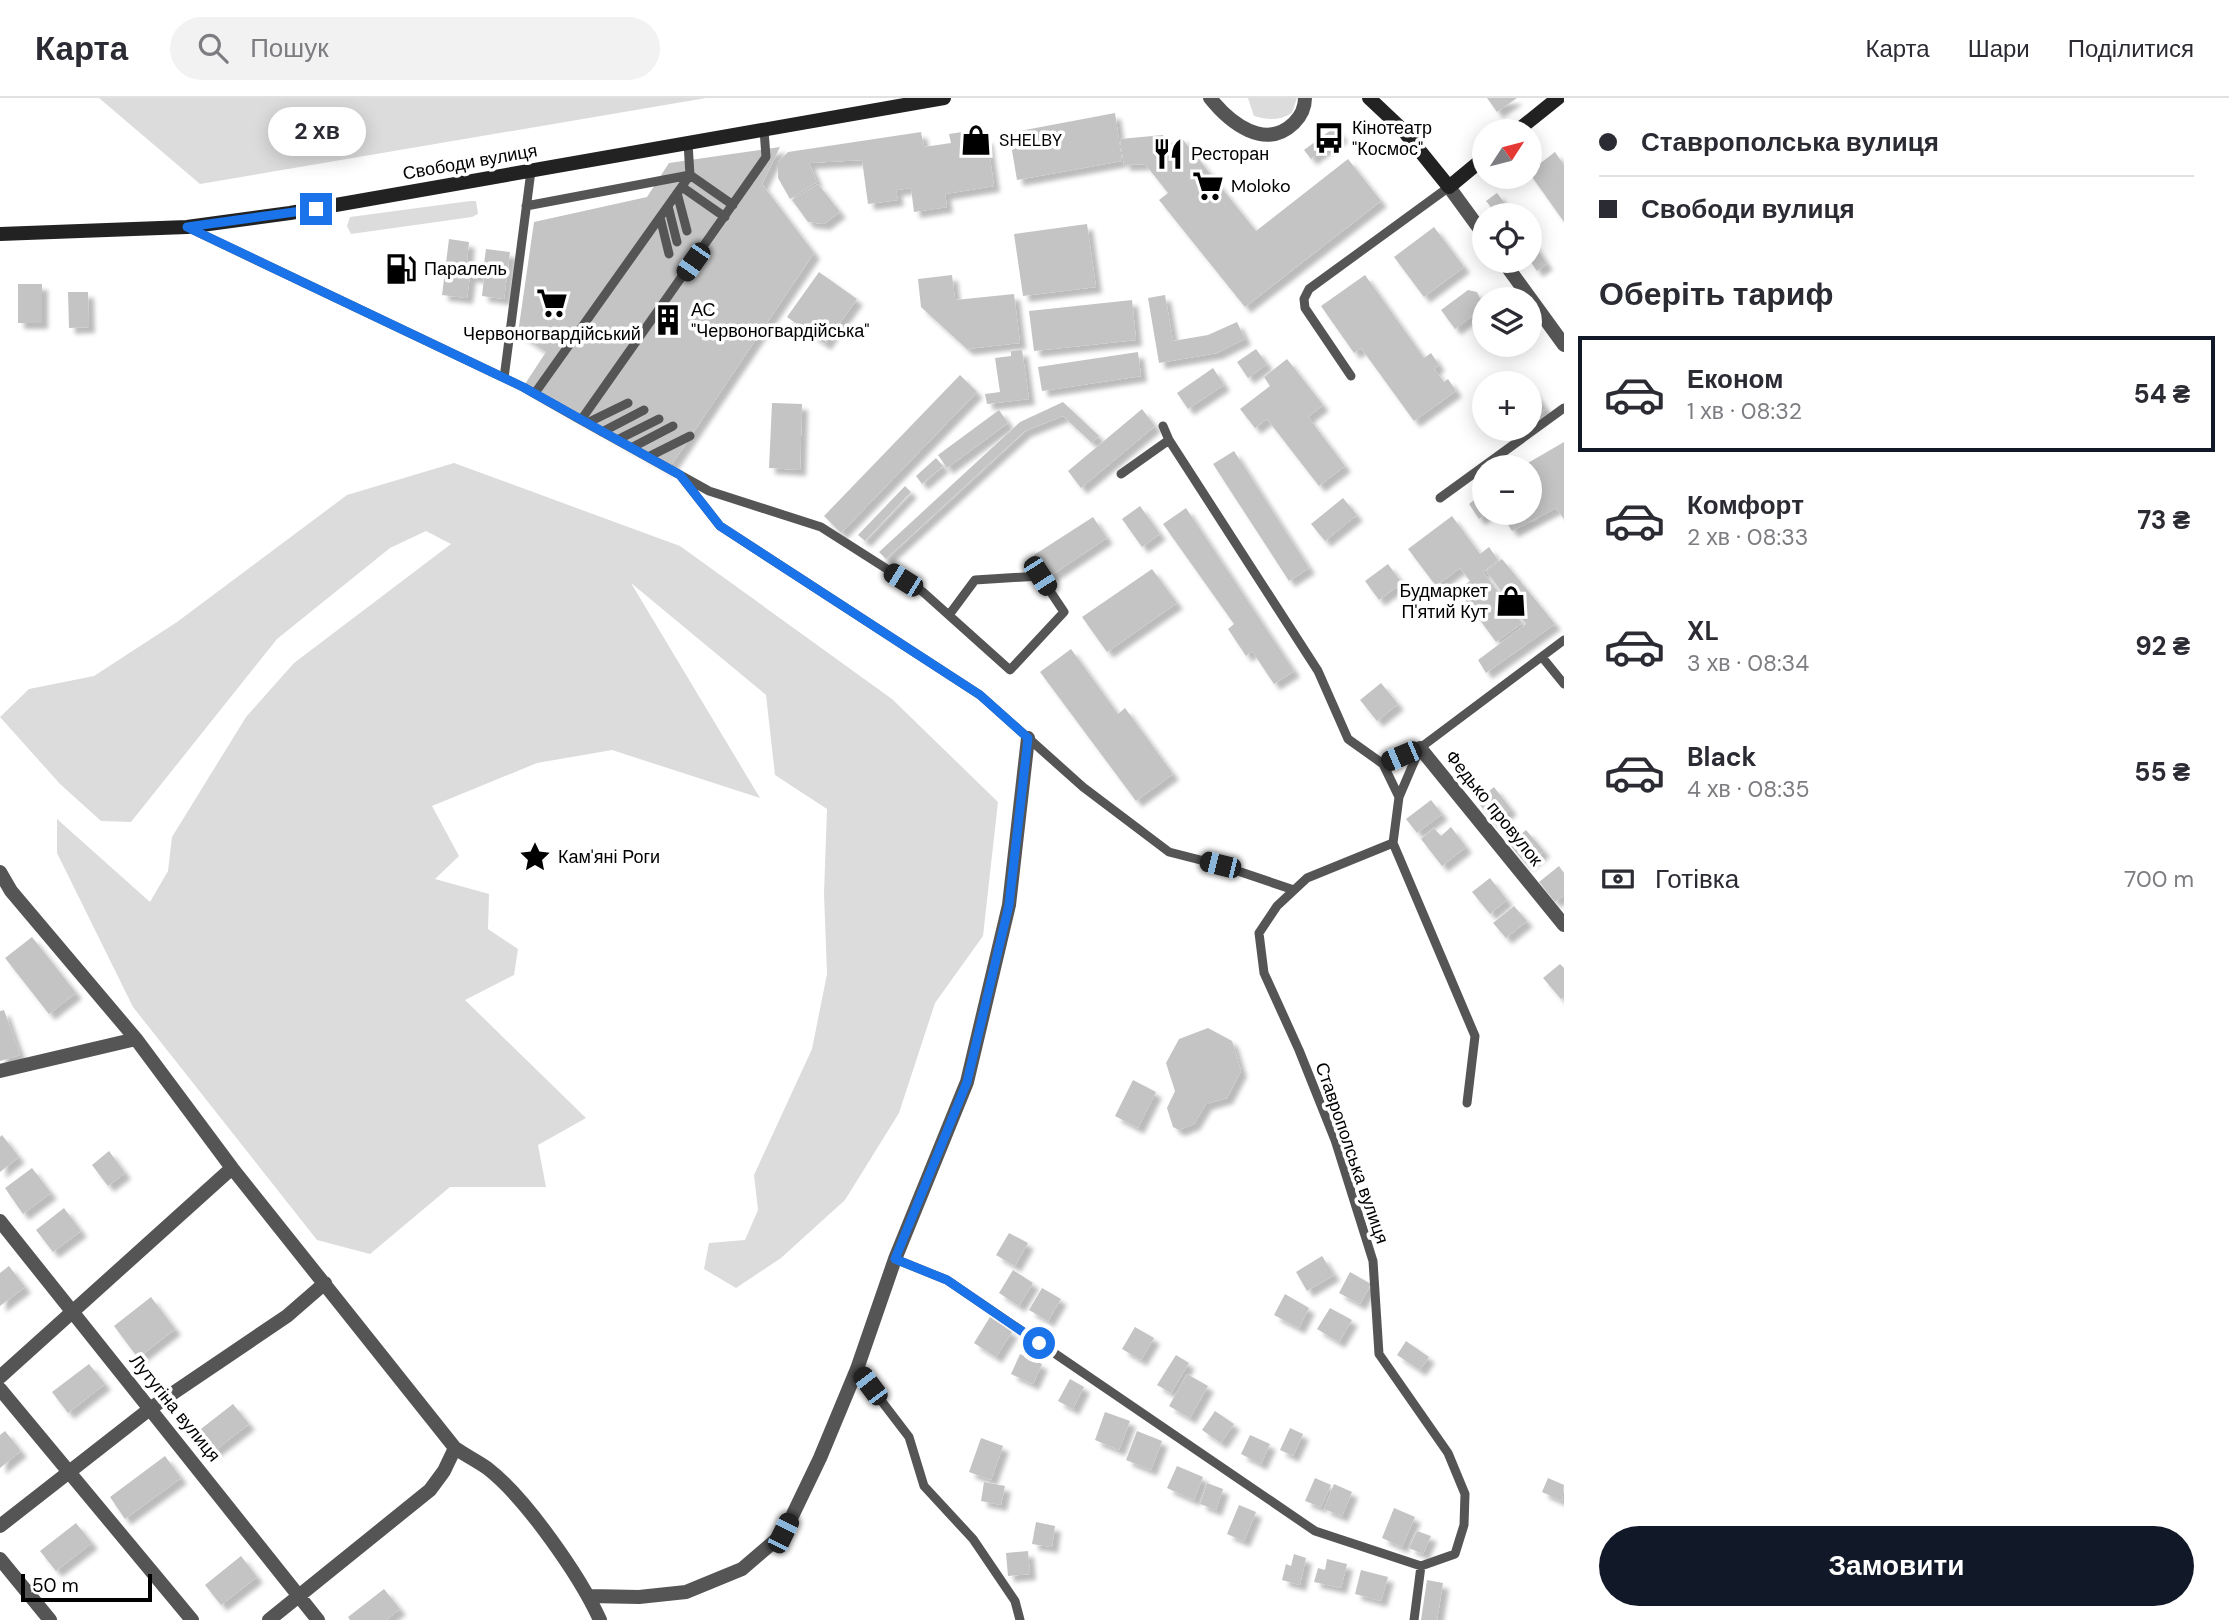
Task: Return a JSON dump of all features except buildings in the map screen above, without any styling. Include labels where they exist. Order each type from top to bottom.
[{"type":"main road","name":"Свободи вулиця","points":[[0,234],[187,227],[290,213],[944,98]]},
{"type":"main road","points":[[1369,98],[1380,104],[1449,187],[1472,168]]},
{"type":"main road","points":[[1532,119],[1558,98]]},
{"type":"street","points":[[1210,98],[1240,128],[1254,134],[1285,132],[1299,118],[1305,98]]},
{"type":"street","points":[[1449,187],[1472,219]]},
{"type":"street","points":[[1512,273],[1564,345]]},
{"type":"street","points":[[589,1596],[639,1597],[687,1592],[742,1569],[783,1533],[820,1458],[857,1369],[895,1259],[967,1082],[1009,905],[1028,738]]},
{"type":"street","name":"Федько провулок","points":[[1420,748],[1564,925]]},
{"type":"street","points":[[0,872],[11,891],[136,1039],[232,1168],[455,1448],[488,1469],[521,1502],[589,1596],[600,1620]]},
{"type":"street","points":[[0,1071],[136,1039]]},
{"type":"street","points":[[0,1377],[232,1168]]},
{"type":"street","name":"Лутугіна вулиця","points":[[0,1221],[318,1620]]},
{"type":"street","points":[[0,1526],[151,1408],[288,1315],[325,1283]]},
{"type":"street","points":[[0,1389],[192,1620]]},
{"type":"street","points":[[269,1620],[429,1490],[444,1471],[455,1448]]},
{"type":"street","points":[[0,1559],[50,1620]]},
{"type":"lane","points":[[584,422],[766,158],[764,130]]},
{"type":"lane","points":[[535,393],[690,175],[688,143]]},
{"type":"lane","points":[[504,378],[531,171]]},
{"type":"lane","points":[[526,206],[690,175],[733,205]]},
{"type":"lane","points":[[1351,376],[1305,308],[1304,299],[1309,289],[1449,187]]},
{"type":"lane","points":[[679,190],[725,217]]},
{"type":"lane","points":[[679,190],[687,231]]},
{"type":"lane","points":[[668,205],[677,242]]},
{"type":"lane","points":[[660,217],[669,254]]},
{"type":"lane","points":[[187,227],[535,393],[709,491],[821,527],[923,592],[1010,670],[1064,612],[1040,576],[975,580],[949,615]]},
{"type":"lane","points":[[584,422],[628,403]]},
{"type":"lane","points":[[1440,498],[1564,408]]},
{"type":"lane","points":[[602,432],[644,410]]},
{"type":"lane","points":[[617,440],[659,419]]},
{"type":"lane","points":[[631,448],[673,426]]},
{"type":"lane","points":[[1163,426],[1168,440],[1318,671],[1348,739],[1382,764],[1399,797]]},
{"type":"lane","points":[[648,457],[690,436]]},
{"type":"lane","points":[[1121,474],[1168,440]]},
{"type":"lane","points":[[680,475],[720,526],[980,695],[1083,787],[1169,852],[1220,865],[1294,890]]},
{"type":"lane","points":[[1382,764],[1420,748],[1564,640]]},
{"type":"lane","points":[[1542,657],[1564,684]]},
{"type":"lane","points":[[1420,748],[1399,797],[1393,843],[1475,1036],[1467,1103]]},
{"type":"lane","name":"Ставрополська вулиця","points":[[1393,843],[1307,878],[1277,906],[1259,933],[1264,973],[1300,1050],[1335,1140],[1373,1261],[1379,1354],[1448,1453],[1465,1494],[1464,1525],[1455,1554],[1420,1566]]},
{"type":"lane","points":[[895,1259],[947,1280],[1315,1531],[1420,1566],[1414,1620]]},
{"type":"lane","points":[[857,1369],[909,1437],[924,1486],[974,1539],[1015,1601],[1020,1620]]},
{"type":"shaded area","points":[[99,98],[706,98],[200,184]]},
{"type":"shaded area","points":[[1248,98],[1297,98],[1292,113],[1273,119],[1254,116]]},
{"type":"shaded area","points":[[476,201],[478,214],[472,217],[351,234],[347,226],[350,217]]},
{"type":"shaded area","points":[[454,463],[680,546],[892,699],[998,802],[983,936],[935,1003],[899,1113],[845,1200],[781,1258],[736,1288],[704,1269],[709,1243],[745,1240],[758,1210],[754,1175],[812,1049],[827,974],[824,893],[827,809],[775,775],[766,695],[631,583],[760,798],[612,750],[537,763],[432,806],[459,856],[435,879],[489,894],[488,929],[518,949],[514,975],[465,1000],[586,1118],[538,1145],[546,1187],[450,1187],[370,1254],[317,1240],[133,1007],[57,853],[57,819],[150,902],[168,871],[172,837],[246,717],[294,663],[451,544],[426,531],[390,548],[277,639],[131,822],[101,821],[60,784],[0,717],[29,689],[94,676],[177,622],[347,495]]},
{"type":"place","name":"Кінотеатр \"Космос\"","points":[[1329,138]]},
{"type":"place","name":"SHELBY","points":[[976,140]]},
{"type":"place","name":"Ресторан","points":[[1168,154]]},
{"type":"place","name":"Moloko","points":[[1208,186]]},
{"type":"place","name":"Паралель","points":[[401,269]]},
{"type":"place","name":"Червоногвардійський","points":[[552,303]]},
{"type":"place","name":"АС \"Червоногвардійська\"","points":[[668,320]]},
{"type":"place","name":"Будмаркет П'ятий Кут","points":[[1511,601]]},
{"type":"place","name":"Кам'яні Роги","points":[[535,857]]},
{"type":"route","points":[[316,209],[187,227],[523,387],[680,475],[720,526],[980,695],[1028,738],[1009,905],[967,1082],[895,1259],[947,1280],[1039,1343]]}]
